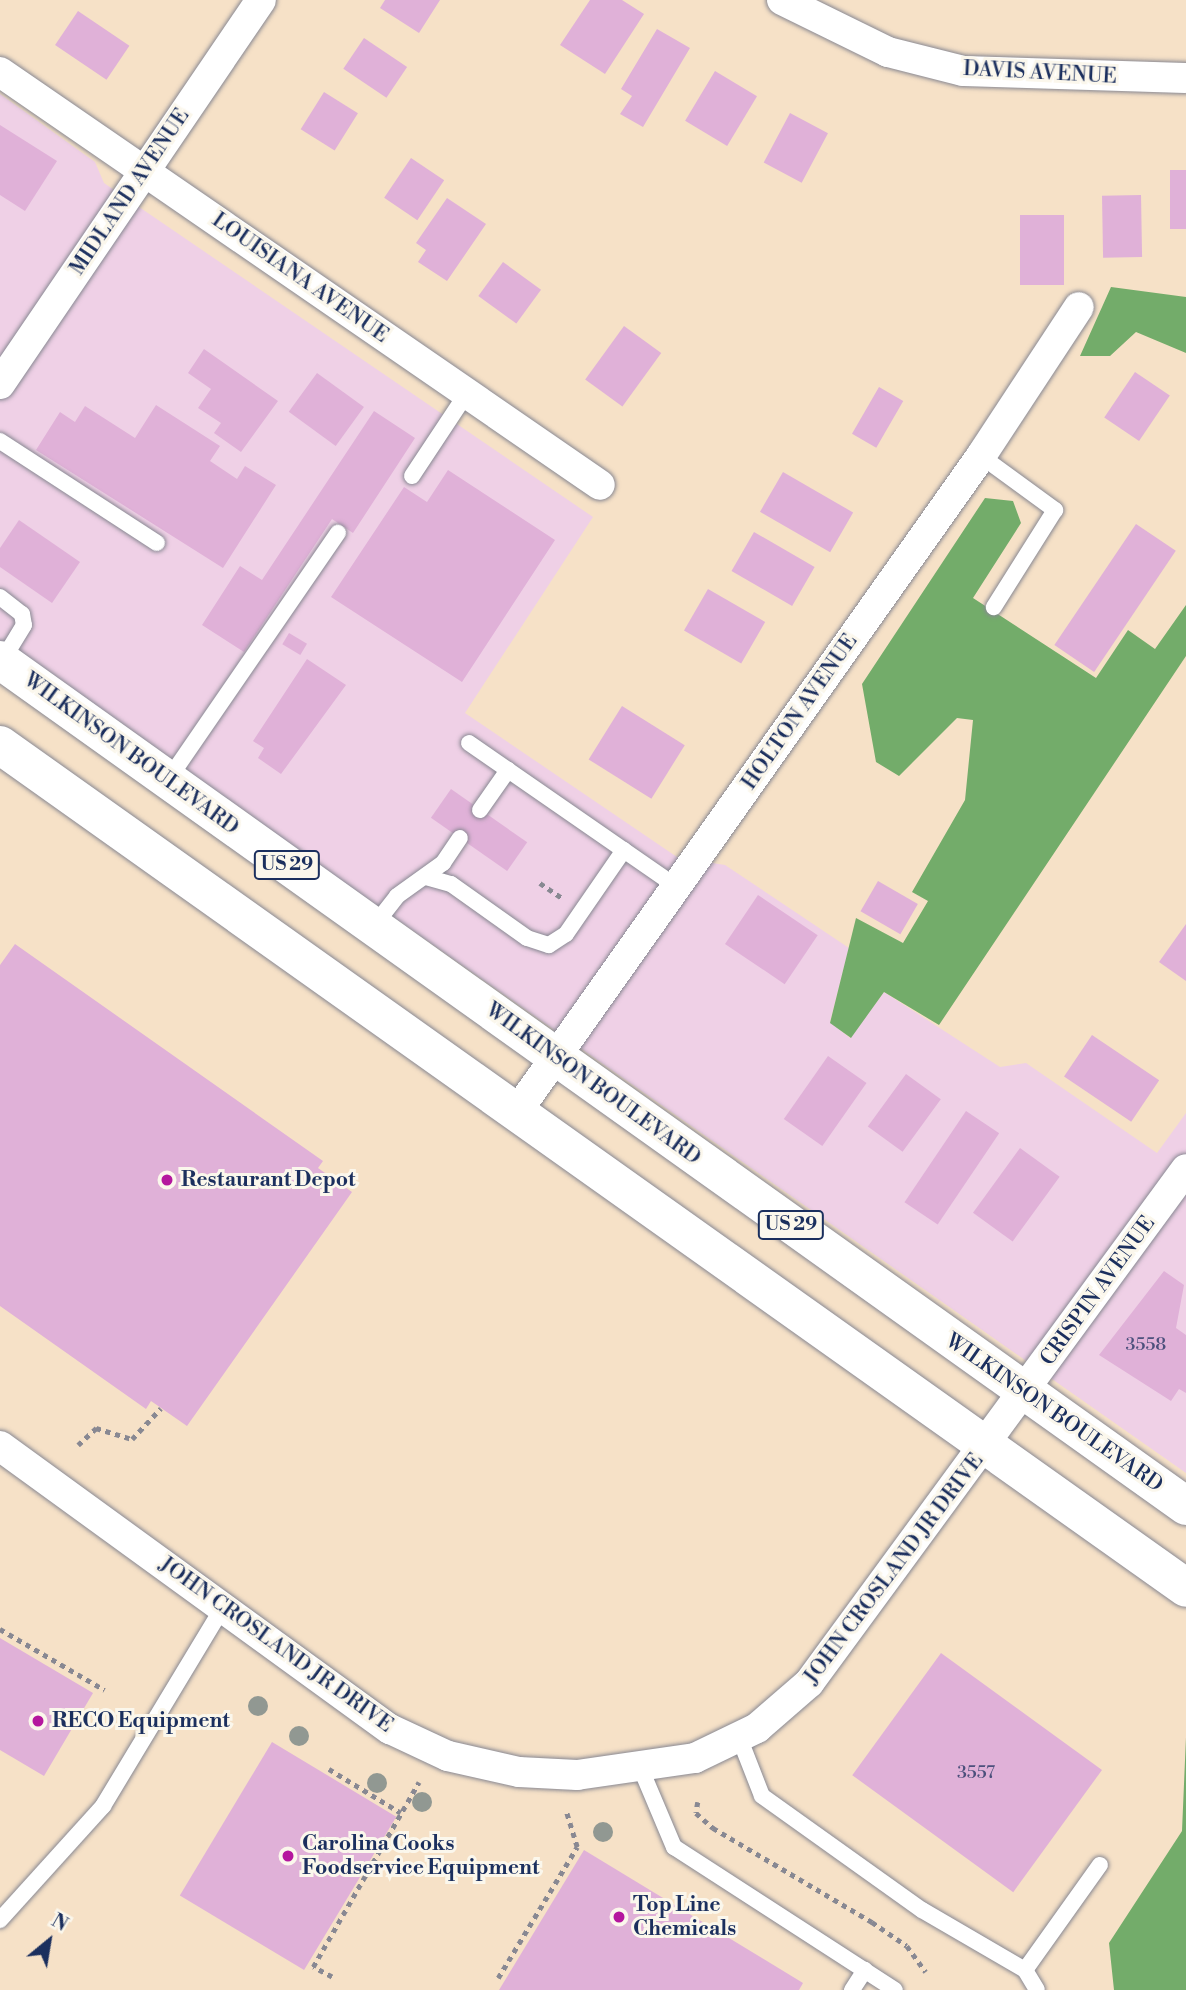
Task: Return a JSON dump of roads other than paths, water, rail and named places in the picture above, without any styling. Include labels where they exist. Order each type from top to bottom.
[{"type":"main road","name":"WILKINSON BOULEVARD","points":[[1,661],[1186,1506]]},
{"type":"main road","points":[[0,745],[1186,1588]]},
{"type":"street","name":"MIDLAND AVENUE","points":[[0,384],[261,0]]},
{"type":"street","name":"DAVIS AVENUE","points":[[782,0],[888,52],[963,71],[1186,78]]},
{"type":"street","name":"LOUISIANA AVENUE","points":[[0,72],[600,485]]},
{"type":"street","name":"HOLTON AVENUE","points":[[516,1113],[981,456],[1079,307]]},
{"type":"street","name":"CRISPIN AVENUE","points":[[986,1448],[1186,1169]]},
{"type":"street","name":"JOHN CROSLAND JR DRIVE","points":[[0,1446],[390,1729],[447,1756],[519,1772],[641,1769],[695,1758],[739,1737],[808,1683],[986,1448]]},
{"type":"lane","points":[[412,476],[467,393]]},
{"type":"lane","points":[[0,441],[157,543]]},
{"type":"lane","points":[[981,456],[1055,510],[994,607]]},
{"type":"lane","points":[[168,780],[338,533]]},
{"type":"lane","points":[[0,597],[22,614],[24,625],[1,661]]},
{"type":"lane","points":[[469,743],[677,887]]},
{"type":"lane","points":[[480,810],[508,770]]},
{"type":"lane","points":[[373,926],[397,896],[426,877],[460,838]]},
{"type":"lane","points":[[426,877],[451,884],[527,938],[549,945],[566,934],[624,850]]},
{"type":"lane","points":[[0,1920],[103,1806],[223,1607]]},
{"type":"lane","points":[[739,1737],[762,1796],[922,1910],[1025,1970],[1037,1990]]},
{"type":"lane","points":[[641,1769],[674,1847],[895,1990]]},
{"type":"lane","points":[[1025,1970],[1100,1866]]},
{"type":"lane","points":[[852,1990],[865,1970]]},
{"type":"place","name":"Restaurant Depot","points":[[167,1180]]},
{"type":"place","name":"RECO Equipment","points":[[38,1721]]},
{"type":"place","name":"Carolina Cooks Foodservice Equipment","points":[[288,1856]]},
{"type":"place","name":"Top Line Chemicals","points":[[619,1917]]}]
